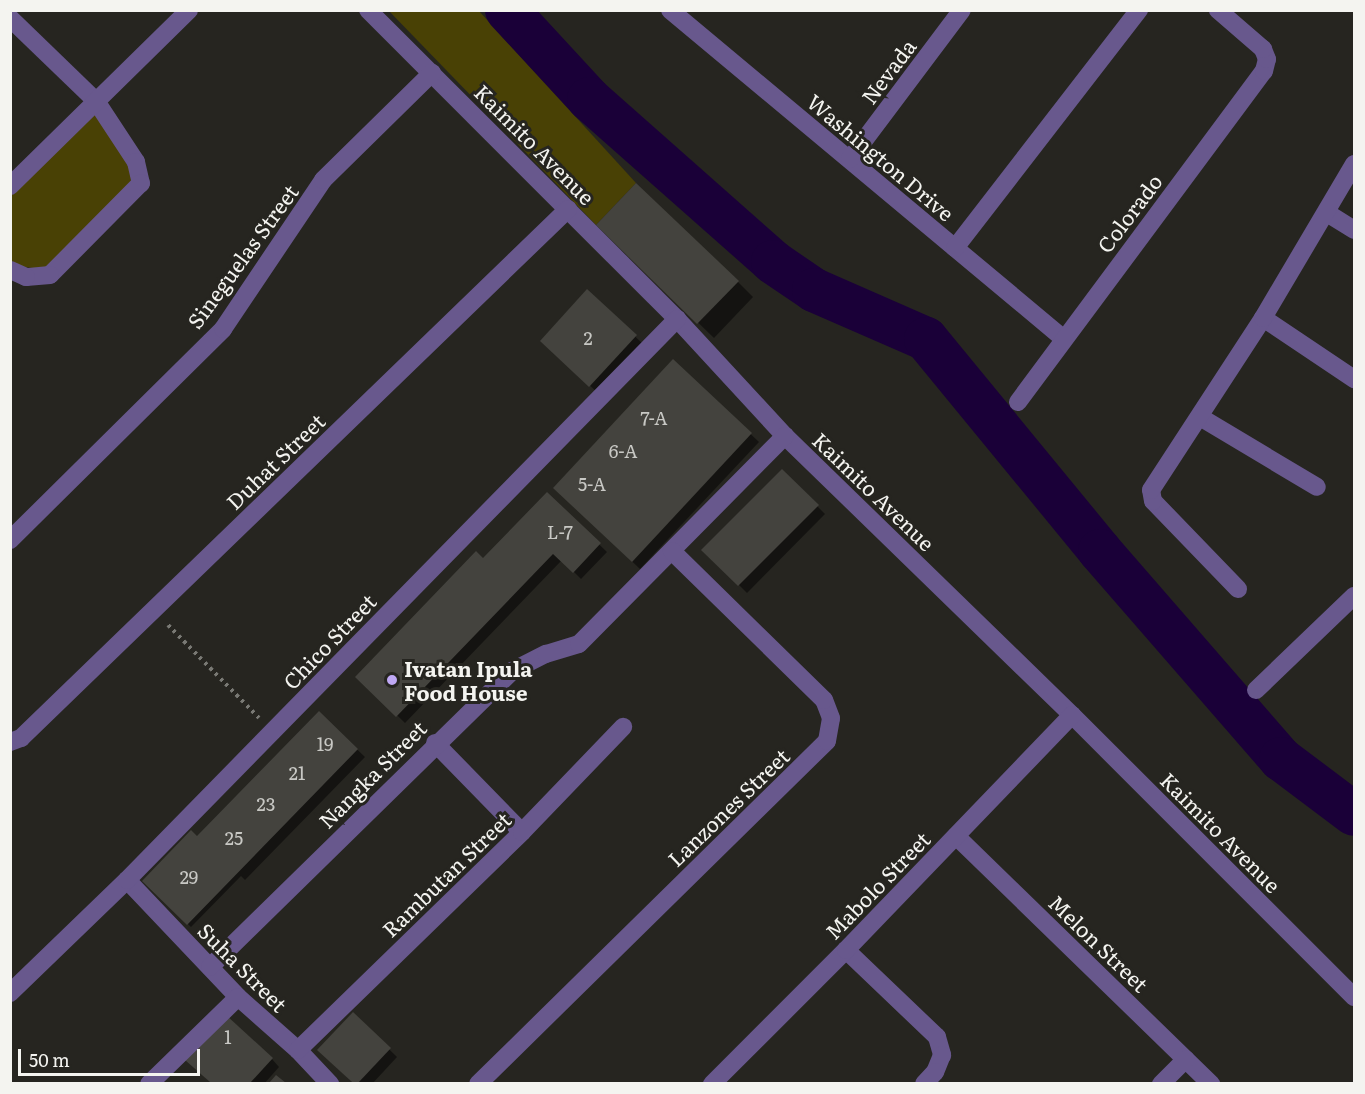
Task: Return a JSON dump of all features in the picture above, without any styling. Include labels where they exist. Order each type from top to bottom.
[{"type":"street","points":[[10,186],[189,10]]},
{"type":"street","name":"Kaimito Avenue","points":[[368,10],[677,319],[785,435],[1072,715],[1354,997]]},
{"type":"street","name":"Washington Drive","points":[[670,10],[1064,339]]},
{"type":"street","name":"Nevada","points":[[850,159],[962,10]]},
{"type":"street","points":[[956,248],[1139,10]]},
{"type":"street","name":"Colorado","points":[[1018,402],[1264,71],[1267,59],[1263,49],[1218,10]]},
{"type":"street","points":[[10,18],[96,101],[136,162],[141,183],[50,275],[26,277],[10,270]]},
{"type":"street","name":"Sineguelas Street","points":[[10,540],[223,329],[323,180],[432,73]]},
{"type":"street","points":[[1238,589],[1153,501],[1151,490],[1263,318],[1354,164]]},
{"type":"street","name":"Duhat Street","points":[[10,742],[21,738],[568,209]]},
{"type":"street","points":[[1326,213],[1354,230]]},
{"type":"street","points":[[1263,318],[1354,379]]},
{"type":"street","name":"Chico Street","points":[[10,993],[127,880],[677,319]]},
{"type":"street","points":[[1200,417],[1317,487]]},
{"type":"street","name":"Nangka Street","points":[[210,967],[435,743],[512,671],[546,654],[579,644],[785,435]]},
{"type":"street","name":"Lanzones Street","points":[[478,1083],[827,741],[831,718],[824,700],[672,551]]},
{"type":"street","points":[[1256,690],[1354,596]]},
{"type":"street","name":"Mabolo Street","points":[[712,1083],[846,950],[1072,715]]},
{"type":"street","name":"Rambutan Street","points":[[298,1050],[522,832],[622,727]]},
{"type":"street","points":[[435,743],[522,832]]},
{"type":"street","name":"Melon Street","points":[[956,836],[1211,1083]]},
{"type":"street","name":"Suha Street","points":[[127,880],[238,997],[298,1050],[330,1083]]},
{"type":"street","points":[[846,950],[937,1036],[942,1055],[935,1072],[924,1083]]},
{"type":"street","points":[[149,1083],[238,997]]},
{"type":"street","points":[[1161,1083],[1186,1059]]},
{"type":"path","points":[[153,610],[272,732]]},
{"type":"shaded area","points":[[389,11],[479,11],[636,183],[596,225]]},
{"type":"shaded area","points":[[94,111],[132,167],[133,183],[47,270],[11,265],[11,193]]},
{"type":"building","points":[[636,183],[739,281],[697,324],[596,225]]},
{"type":"building","points":[[587,289],[637,335],[589,387],[540,341]]},
{"type":"building","points":[[673,359],[752,433],[632,562],[553,488]]},
{"type":"building","points":[[782,469],[819,505],[738,586],[701,550]]},
{"type":"building","points":[[547,492],[601,543],[573,573],[553,554],[396,717],[355,677],[476,551],[483,558]]},
{"type":"building","points":[[319,711],[358,749],[187,925],[142,881],[191,830],[197,836]]},
{"type":"building","points":[[353,1012],[391,1048],[358,1083],[353,1083],[317,1050]]},
{"type":"building","points":[[226,1015],[273,1058],[250,1083],[211,1083],[185,1060]]},
{"type":"building","points":[[276,1075],[286,1083],[269,1083]]},
{"type":"waterway","points":[[507,10],[589,99],[773,262],[814,290],[926,339],[1100,551],[1281,759],[1354,814]]},
{"type":"place","name":"Ivatan Ipula Food House","points":[[392,680]]}]
